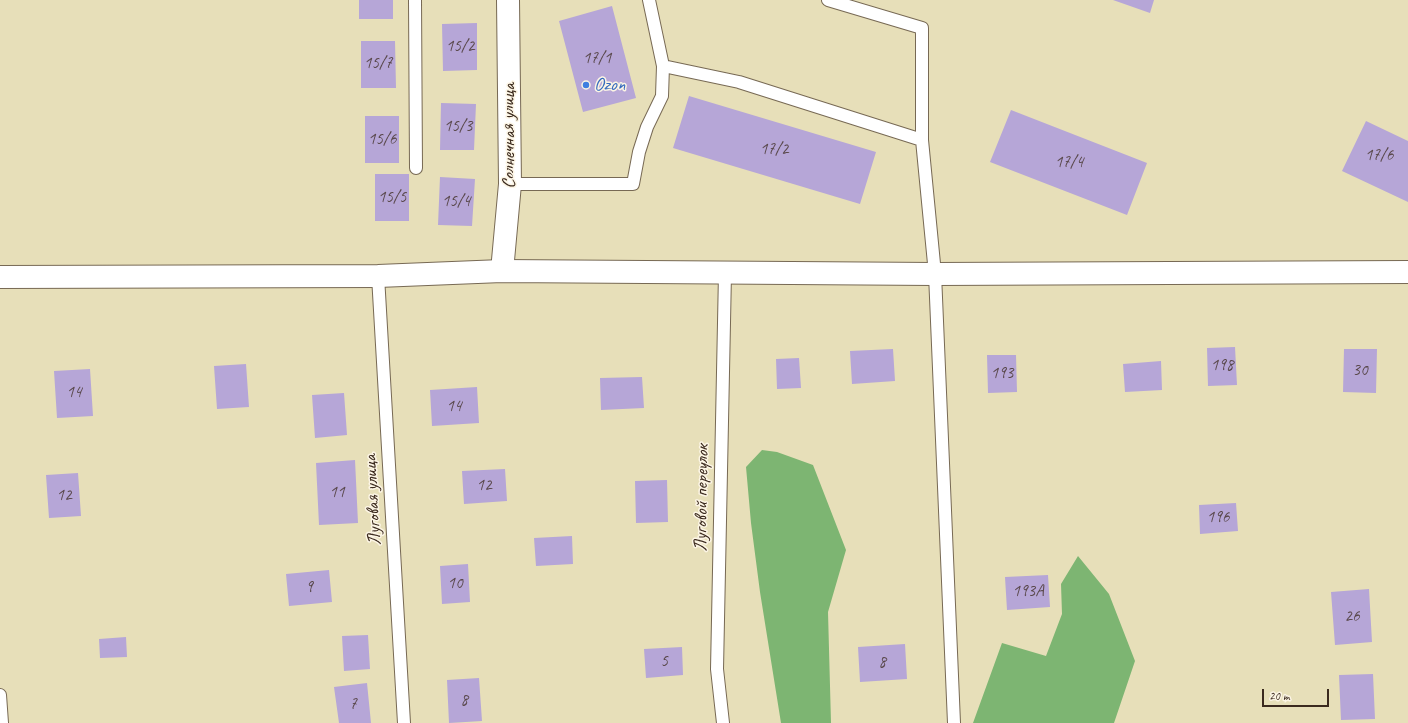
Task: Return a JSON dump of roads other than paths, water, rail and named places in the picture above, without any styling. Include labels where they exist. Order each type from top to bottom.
[{"type":"street","name":"Солнечная улица","points":[[502,271],[510,184],[508,0]]},
{"type":"street","points":[[0,277],[378,276],[502,271],[935,274],[1408,272]]},
{"type":"lane","points":[[415,0],[416,168]]},
{"type":"lane","points":[[510,184],[633,184],[639,152],[647,127],[662,96],[663,66],[649,0]]},
{"type":"lane","points":[[828,0],[922,28],[922,140],[935,274],[954,723]]},
{"type":"lane","points":[[663,66],[738,82],[922,140]]},
{"type":"lane","name":"Луговой переулок","points":[[723,723],[717,669],[726,273]]},
{"type":"lane","name":"Луговая улица","points":[[378,276],[404,723]]},
{"type":"lane","points":[[0,695],[2,723]]},
{"type":"place","name":"Ozon","points":[[586,85]]}]
